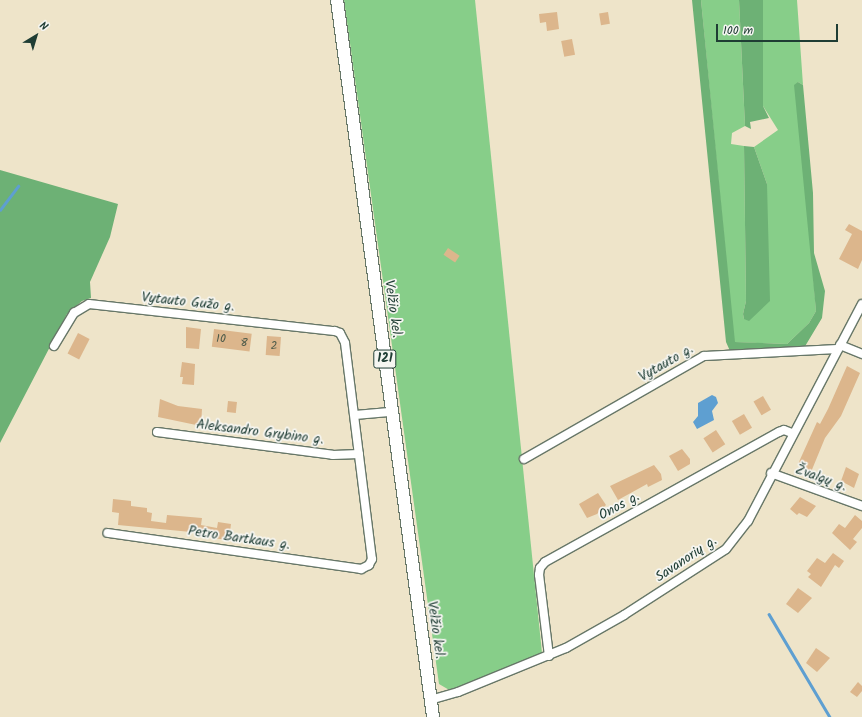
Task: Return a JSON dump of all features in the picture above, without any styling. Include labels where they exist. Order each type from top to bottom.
[{"type":"main road","name":"Velžio kel.","points":[[337,0],[433,717]]},
{"type":"street","name":"Vytauto Gužo g.","points":[[54,346],[74,313],[89,304],[340,333],[345,343],[355,415]]},
{"type":"street","name":"Savanorių g.","points":[[430,700],[458,692],[549,656],[589,636],[726,549],[742,532],[792,433],[862,304]]},
{"type":"street","points":[[839,347],[862,354]]},
{"type":"street","name":"Vytauto g.","points":[[524,459],[704,356],[839,347]]},
{"type":"street","points":[[359,454],[355,415],[392,412]]},
{"type":"street","name":"Onos g.","points":[[549,656],[539,575],[540,568],[544,562],[779,432],[784,430],[792,433]]},
{"type":"street","name":"Aleksandro Grybino g.","points":[[157,432],[333,455],[359,454]]},
{"type":"street","name":"Petro Bartkaus g.","points":[[108,533],[365,568],[372,558],[359,454]]},
{"type":"street","name":"Žvalgų g.","points":[[771,473],[862,506]]},
{"type":"green space","points":[[344,0],[475,0],[542,653],[451,691],[439,684]]},
{"type":"green space","points":[[692,0],[701,0],[735,342],[787,344],[809,323],[816,311],[794,85],[798,82],[803,85],[813,193],[814,253],[825,291],[822,318],[804,348],[730,351],[726,342]]},
{"type":"green space","points":[[701,0],[739,0],[745,126],[732,133],[731,144],[744,146],[746,301],[743,314],[744,319],[767,184],[754,147],[778,130],[763,106],[763,0],[797,0],[803,85],[798,82],[816,311],[809,323],[787,344],[734,342]]},
{"type":"green space","points":[[739,0],[763,0],[763,106],[769,118],[750,122],[751,129],[745,126]]},
{"type":"green space","points":[[744,146],[754,147],[767,184],[770,301],[749,321],[744,319],[743,314],[746,301]]},
{"type":"green space","points":[[0,170],[118,204],[110,237],[90,282],[91,298],[82,301],[67,314],[0,443]]},
{"type":"water","points":[[712,395],[716,397],[718,403],[712,411],[714,420],[697,429],[693,422],[698,416],[698,403]]},
{"type":"building","points":[[557,12],[559,29],[547,31],[546,22],[540,23],[539,14]]},
{"type":"building","points":[[608,12],[610,24],[601,25],[599,13]]},
{"type":"building","points":[[572,39],[575,55],[564,57],[561,41]]},
{"type":"building","points":[[849,224],[862,231],[862,260],[858,269],[839,259],[852,234],[845,230]]},
{"type":"building","points":[[448,248],[460,256],[455,262],[444,255]]},
{"type":"building","points":[[186,327],[201,329],[199,349],[186,348]]},
{"type":"building","points":[[214,329],[252,334],[250,351],[212,347]]},
{"type":"building","points":[[78,333],[90,339],[79,359],[68,353]]},
{"type":"building","points":[[267,336],[281,337],[280,356],[266,355]]},
{"type":"building","points":[[182,362],[195,364],[194,385],[182,384],[183,377],[180,377]]},
{"type":"building","points":[[847,366],[860,373],[841,416],[825,438],[811,472],[798,464],[817,422],[820,424],[828,409]]},
{"type":"building","points":[[763,396],[771,410],[761,415],[753,401]]},
{"type":"building","points":[[160,399],[178,406],[202,409],[201,426],[158,417]]},
{"type":"building","points":[[228,401],[237,402],[236,413],[227,412]]},
{"type":"building","points":[[744,414],[752,428],[740,435],[732,421]]},
{"type":"building","points":[[716,430],[725,444],[713,452],[703,438]]},
{"type":"building","points":[[682,449],[690,459],[690,464],[678,471],[669,456]]},
{"type":"building","points":[[654,465],[661,474],[662,480],[648,487],[647,484],[618,500],[610,486]]},
{"type":"building","points":[[846,467],[859,474],[854,488],[841,481]]},
{"type":"building","points":[[598,493],[606,505],[597,514],[587,518],[579,504]]},
{"type":"building","points":[[800,497],[816,506],[807,517],[799,513],[797,515],[790,509]]},
{"type":"building","points":[[113,499],[131,501],[131,506],[147,508],[147,512],[152,513],[151,521],[166,523],[167,515],[202,518],[201,525],[217,528],[218,522],[231,524],[229,540],[211,538],[212,534],[118,525],[119,513],[112,512]]},
{"type":"building","points":[[855,515],[862,521],[862,528],[853,539],[857,542],[850,550],[832,533],[839,524],[845,528]]},
{"type":"building","points":[[833,553],[844,561],[839,568],[835,565],[821,587],[808,577],[811,574],[807,571],[817,558],[825,563]]},
{"type":"building","points":[[798,588],[812,598],[798,613],[786,604]]},
{"type":"building","points":[[816,648],[830,658],[817,672],[806,663]]},
{"type":"building","points":[[858,682],[862,686],[862,691],[857,697],[850,692]]},
{"type":"waterway","points":[[0,210],[18,186]]},
{"type":"waterway","points":[[769,614],[830,717]]}]
